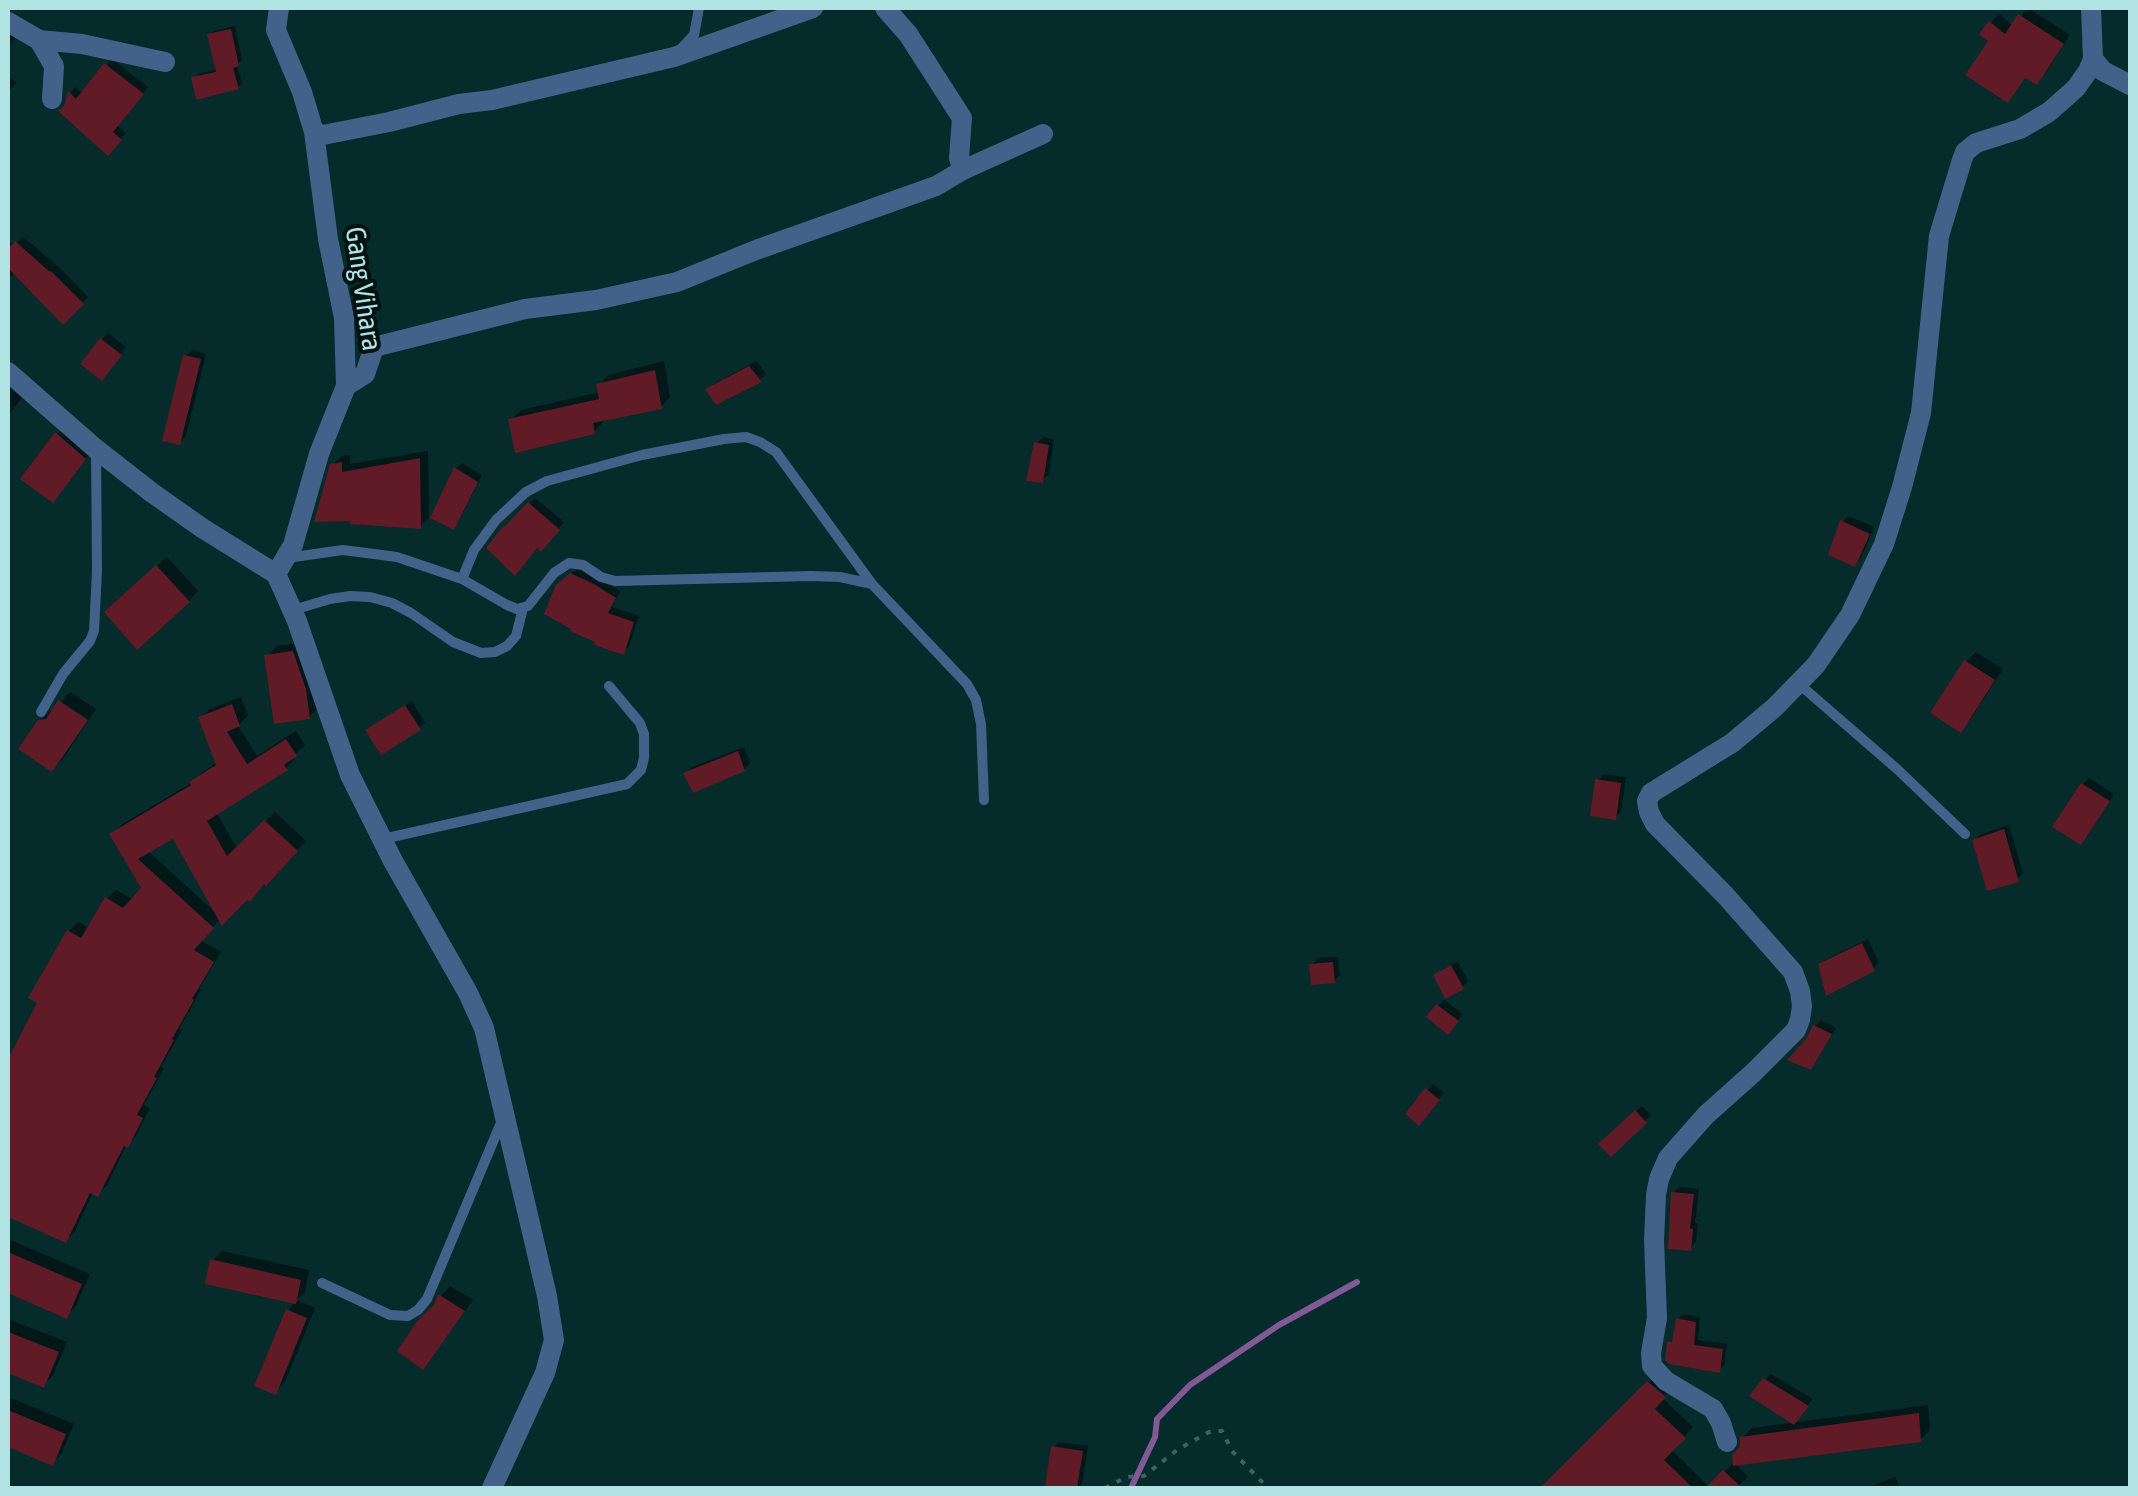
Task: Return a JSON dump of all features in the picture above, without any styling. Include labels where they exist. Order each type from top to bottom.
[{"type":"street","name":"Gang Vihara","points":[[279,8],[275,20],[279,42],[302,92],[314,132],[328,239],[344,318],[346,386],[319,454],[292,545],[281,566]]},
{"type":"street","points":[[314,132],[323,135],[388,122],[674,56],[813,8]]},
{"type":"street","points":[[885,8],[908,34],[962,118],[959,158],[963,170]]},
{"type":"street","points":[[1726,1442],[1713,1410],[1674,1387],[1652,1366],[1657,1318],[1656,1195],[1668,1158],[1692,1128],[1796,1030],[1802,1006],[1793,972],[1655,824],[1647,801],[1651,792],[1749,730],[1816,665],[1850,615],[1892,520],[1922,402],[1939,236],[1965,152],[1976,142],[2020,129],[2049,112],[2076,88],[2093,59],[2091,8]]},
{"type":"street","points":[[8,22],[38,40],[82,44],[166,62]]},
{"type":"street","points":[[38,40],[54,66],[52,99]]},
{"type":"street","points":[[2093,59],[2103,71],[2130,86]]},
{"type":"street","points":[[346,386],[365,374],[374,347],[525,310],[678,282],[936,186],[1043,134]]},
{"type":"street","points":[[8,372],[96,449],[202,528],[281,566],[292,610],[350,775],[476,1010],[490,1047],[554,1340],[544,1373],[492,1488]]},
{"type":"lane","points":[[674,56],[694,35],[699,8]]},
{"type":"lane","points":[[462,578],[474,550],[496,520],[526,492],[547,480],[724,439],[760,442],[776,452],[872,584],[967,684],[976,700],[981,724],[984,800]]},
{"type":"lane","points":[[40,712],[94,631],[98,571],[96,449]]},
{"type":"lane","points":[[281,566],[320,552],[357,551],[408,560],[462,578],[512,607],[522,608],[536,599],[560,567],[568,563],[583,565],[614,581],[811,576],[872,584]]},
{"type":"lane","points":[[292,610],[350,596],[370,598],[410,612],[452,642],[480,653],[507,646],[516,636],[522,608]]},
{"type":"lane","points":[[1799,684],[1965,834]]},
{"type":"lane","points":[[383,839],[627,784],[640,770],[644,734],[610,686]]},
{"type":"lane","points":[[322,1284],[390,1315],[408,1316],[418,1310],[427,1298],[505,1113]]},
{"type":"path","points":[[1104,1488],[1126,1477],[1144,1476],[1177,1450],[1209,1432],[1222,1431],[1232,1451],[1268,1488]]},
{"type":"building","points":[[2018,14],[2064,44],[2037,85],[2025,78],[2008,103],[1965,75],[1988,41],[1979,34],[1989,21],[2005,34]]},
{"type":"building","points":[[231,29],[239,66],[233,68],[239,89],[196,100],[191,77],[216,72],[207,34]]},
{"type":"building","points":[[104,63],[144,94],[113,132],[122,140],[108,156],[58,111],[64,106],[68,91],[76,99]]},
{"type":"building","points":[[15,241],[84,304],[63,325],[8,268],[8,249]]},
{"type":"building","points":[[100,338],[122,355],[102,381],[80,364]]},
{"type":"building","points":[[183,355],[201,359],[180,445],[162,441]]},
{"type":"building","points":[[749,366],[762,382],[716,405],[705,389]]},
{"type":"building","points":[[655,370],[662,409],[593,423],[595,434],[515,453],[508,419],[599,399],[596,384]]},
{"type":"building","points":[[55,432],[86,459],[53,503],[20,479]]},
{"type":"building","points":[[1034,442],[1049,445],[1043,483],[1026,481]]},
{"type":"building","points":[[420,458],[421,529],[350,521],[314,522],[330,464],[342,462],[342,472]]},
{"type":"building","points":[[454,467],[478,482],[454,530],[430,518]]},
{"type":"building","points":[[528,502],[560,530],[541,552],[537,548],[515,576],[486,548]]},
{"type":"building","points":[[1840,520],[1870,534],[1855,567],[1828,555]]},
{"type":"building","points":[[156,565],[190,602],[137,650],[104,612]]},
{"type":"building","points":[[570,573],[616,598],[608,613],[634,622],[624,655],[594,645],[595,642],[544,614],[556,585]]},
{"type":"building","points":[[293,651],[306,689],[310,719],[274,724],[264,655]]},
{"type":"building","points":[[1964,660],[1995,680],[1961,733],[1930,713]]},
{"type":"building","points":[[58,700],[88,720],[52,772],[18,749]]},
{"type":"building","points":[[232,704],[240,726],[227,732],[247,764],[286,739],[297,756],[284,765],[288,770],[207,821],[227,856],[264,820],[298,851],[222,926],[173,839],[138,859],[214,928],[194,950],[214,962],[154,1077],[157,1078],[137,1115],[143,1118],[128,1148],[124,1146],[98,1197],[90,1193],[66,1243],[8,1217],[8,1059],[37,1003],[28,998],[67,930],[81,938],[105,897],[123,908],[141,888],[109,834],[191,785],[189,782],[216,765],[198,717]]},
{"type":"building","points":[[405,705],[421,730],[381,755],[365,730]]},
{"type":"building","points":[[738,751],[745,771],[693,793],[683,773]]},
{"type":"building","points":[[1595,779],[1621,783],[1616,820],[1590,816]]},
{"type":"building","points":[[2081,783],[2110,801],[2081,845],[2052,827]]},
{"type":"building","points":[[2004,829],[2019,882],[1987,891],[1972,840]]},
{"type":"building","points":[[1862,943],[1875,971],[1826,996],[1818,964]]},
{"type":"building","points":[[1333,962],[1335,983],[1311,985],[1309,964]]},
{"type":"building","points":[[1451,965],[1464,989],[1445,999],[1433,975]]},
{"type":"building","points":[[1436,1004],[1459,1021],[1448,1035],[1426,1017]]},
{"type":"building","points":[[1813,1025],[1832,1034],[1811,1070],[1787,1060]]},
{"type":"building","points":[[1425,1088],[1440,1100],[1419,1126],[1405,1114]]},
{"type":"building","points":[[1635,1110],[1647,1123],[1611,1157],[1598,1144]]},
{"type":"building","points":[[1671,1192],[1694,1194],[1691,1251],[1668,1249]]},
{"type":"building","points":[[8,1252],[82,1284],[67,1319],[8,1293]]},
{"type":"building","points":[[210,1259],[301,1280],[296,1304],[205,1284]]},
{"type":"building","points":[[438,1294],[465,1311],[423,1370],[397,1351],[418,1320],[434,1305]]},
{"type":"building","points":[[286,1309],[307,1318],[276,1395],[254,1386]]},
{"type":"building","points":[[1676,1318],[1696,1322],[1694,1345],[1723,1349],[1720,1373],[1665,1360]]},
{"type":"building","points":[[8,1332],[59,1352],[44,1388],[8,1373]]},
{"type":"building","points":[[1763,1378],[1809,1406],[1794,1425],[1749,1396]]},
{"type":"building","points":[[1647,1381],[1666,1397],[1655,1409],[1686,1438],[1664,1460],[1693,1488],[1540,1488]]},
{"type":"building","points":[[8,1410],[66,1434],[53,1466],[8,1447]]},
{"type":"building","points":[[1919,1413],[1921,1442],[1733,1466],[1732,1455],[1740,1446],[1740,1437]]},
{"type":"building","points":[[1051,1446],[1083,1451],[1077,1488],[1045,1488]]},
{"type":"building","points":[[1723,1470],[1742,1488],[1705,1488]]},
{"type":"waterway","points":[[1131,1488],[1155,1437],[1157,1419],[1190,1385],[1279,1325],[1357,1282]]}]
